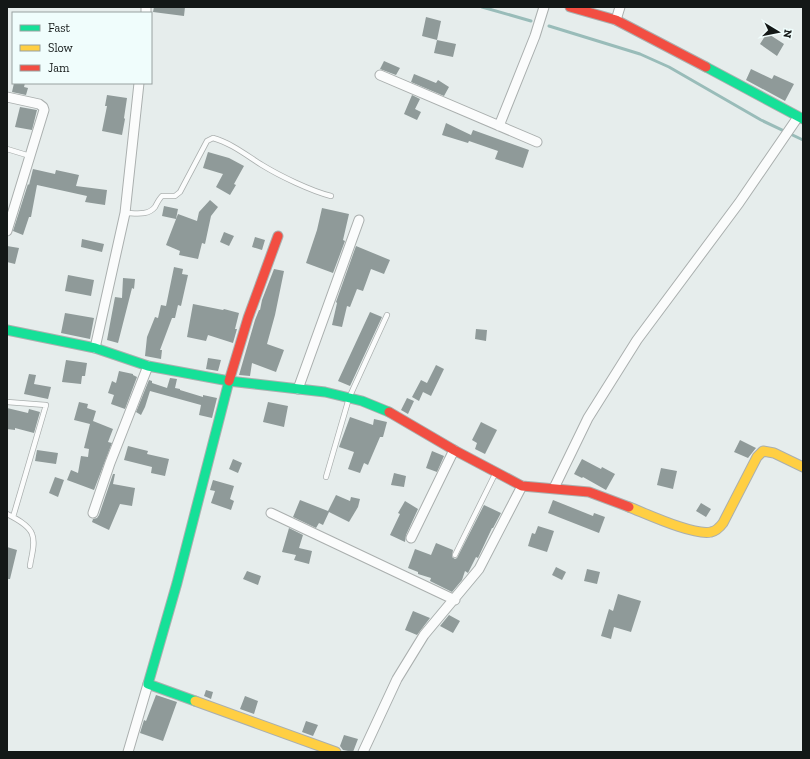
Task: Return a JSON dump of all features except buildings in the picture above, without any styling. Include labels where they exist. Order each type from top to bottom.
[{"type":"street","points":[[499,126],[535,36],[544,7]]},
{"type":"street","points":[[554,488],[588,418],[637,340],[800,118],[692,59],[616,20],[570,7]]},
{"type":"street","points":[[616,20],[620,7]]},
{"type":"street","points":[[380,75],[537,142]]},
{"type":"street","points":[[95,348],[125,213],[139,84]]},
{"type":"street","points":[[7,97],[39,104],[43,107],[43,114],[7,231]]},
{"type":"street","points":[[298,389],[359,220]]},
{"type":"street","points":[[128,752],[177,583],[229,381],[248,318],[278,236]]},
{"type":"street","points":[[7,330],[95,348],[148,366],[229,381],[325,392],[362,401],[392,413],[454,450],[522,486],[589,492],[694,532],[706,533],[717,530],[723,523],[758,457],[763,451],[774,453],[803,467]]},
{"type":"street","points":[[93,513],[110,464],[148,366]]},
{"type":"street","points":[[411,538],[454,450]]},
{"type":"street","points":[[363,752],[397,679],[424,635],[479,570],[522,486]]},
{"type":"street","points":[[271,513],[455,600]]},
{"type":"street","points":[[148,684],[336,752]]},
{"type":"lane","points":[[125,213],[147,213],[154,208],[162,196],[175,196],[180,192],[207,141],[213,138],[232,146],[270,170],[331,196]]},
{"type":"lane","points":[[7,149],[30,156]]},
{"type":"lane","points":[[326,477],[349,398],[387,315]]},
{"type":"lane","points":[[7,402],[46,405],[13,517]]},
{"type":"lane","points":[[455,554],[496,472]]},
{"type":"lane","points":[[7,514],[26,526],[32,534],[33,544],[30,566]]},
{"type":"waterway","points":[[482,7],[531,21]]},
{"type":"waterway","points":[[549,26],[640,54],[669,67],[761,120],[803,140]]},
{"type":"traffic: fast","points":[[706,67],[803,119]]},
{"type":"traffic: fast","points":[[7,330],[95,348],[148,366],[229,381],[325,392],[362,401],[389,412]]},
{"type":"traffic: fast","points":[[195,701],[148,684],[177,583],[229,381]]},
{"type":"traffic: slow","points":[[629,507],[682,528],[694,531],[711,532],[718,529],[723,523],[757,457],[763,451],[774,453],[803,467]]},
{"type":"traffic: slow","points":[[195,701],[336,752]]},
{"type":"traffic: jam","points":[[570,7],[616,20],[706,67]]},
{"type":"traffic: jam","points":[[229,381],[248,318],[278,236]]},
{"type":"traffic: jam","points":[[389,412],[454,450],[522,486],[589,492],[629,507]]}]
